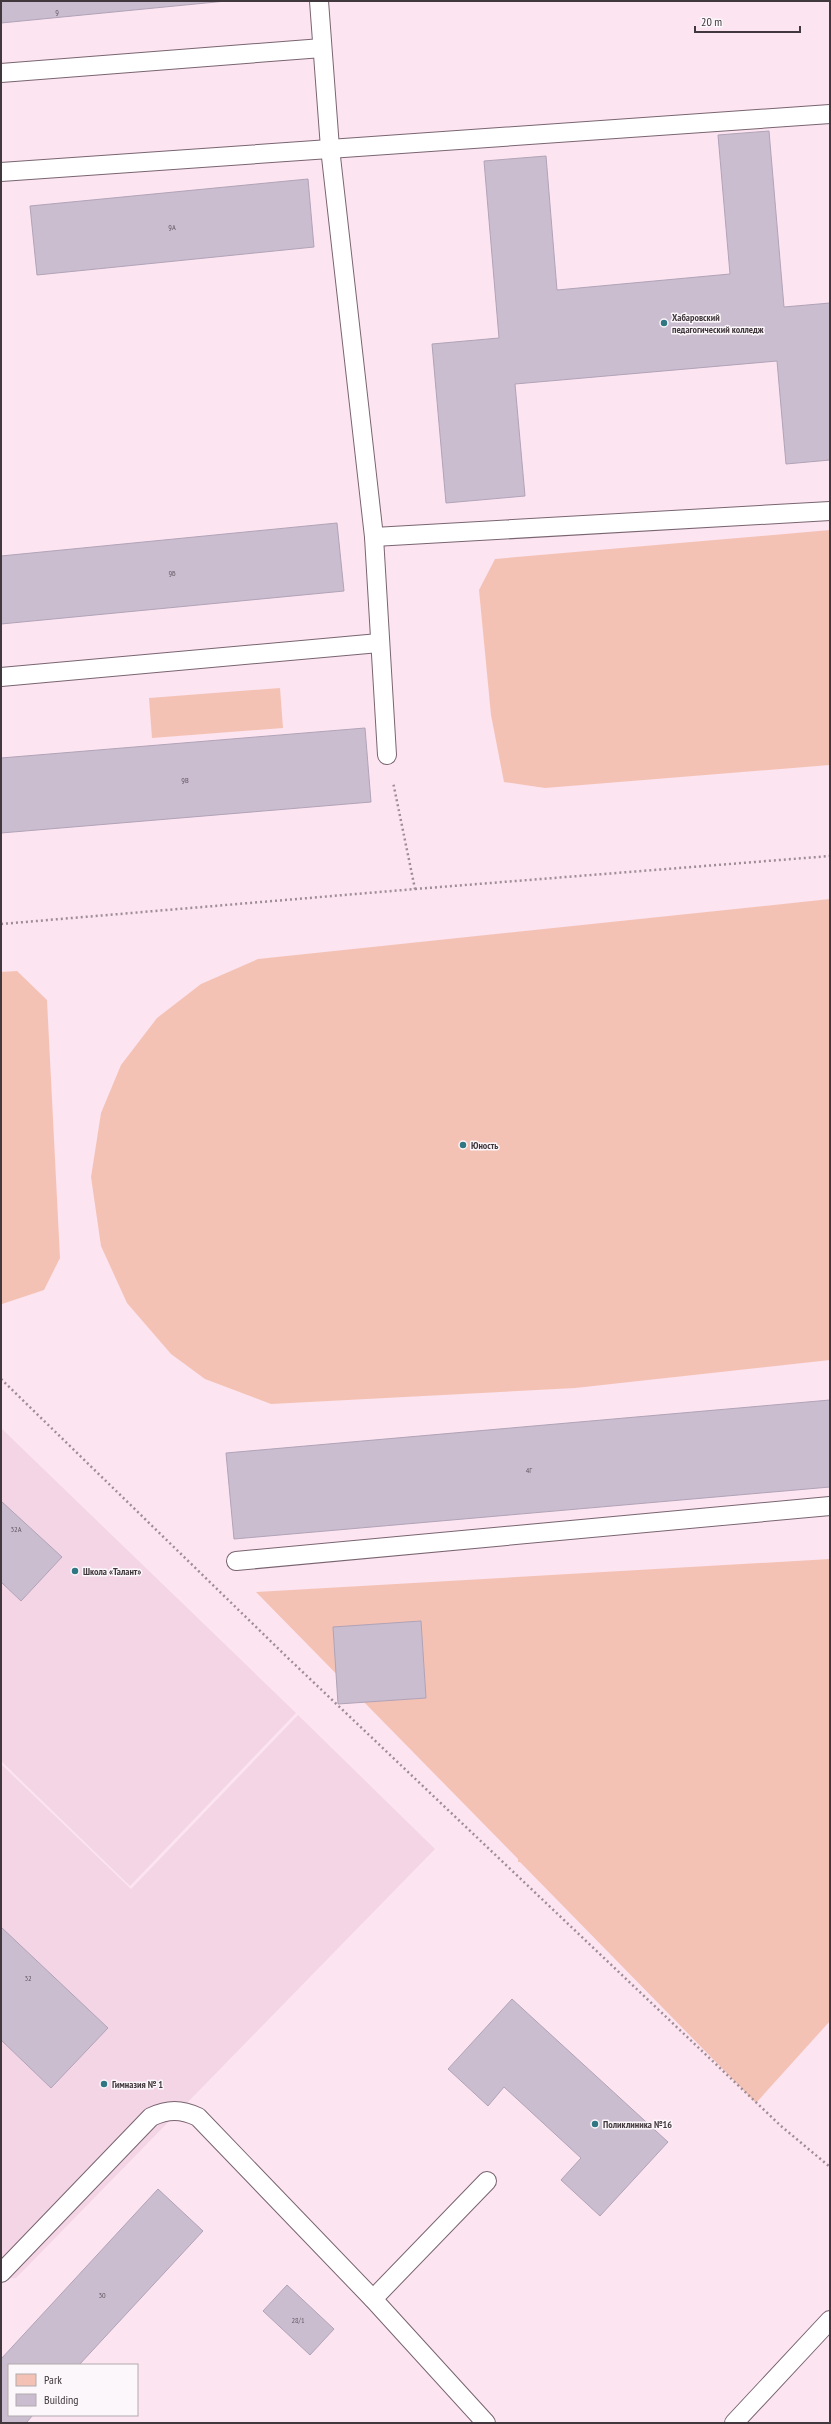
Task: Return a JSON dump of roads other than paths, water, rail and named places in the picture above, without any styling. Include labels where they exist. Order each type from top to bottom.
[{"type":"lane","points":[[319,1],[330,148],[374,537],[379,643],[387,755]]},
{"type":"lane","points":[[1,73],[322,48]]},
{"type":"lane","points":[[1,172],[830,114]]},
{"type":"lane","points":[[374,537],[830,511]]},
{"type":"lane","points":[[1,677],[379,643]]},
{"type":"lane","points":[[236,1561],[830,1506]]},
{"type":"lane","points":[[1,2273],[151,2117],[163,2112],[176,2110],[186,2111],[198,2117],[373,2299],[486,2423]]},
{"type":"lane","points":[[373,2299],[487,2181]]},
{"type":"lane","points":[[734,2423],[830,2320]]},
{"type":"place","name":"Хабаровский педагогический колледж","points":[[664,323]]},
{"type":"place","name":"Юность","points":[[463,1145]]},
{"type":"place","name":"Школа «Талант»","points":[[75,1571]]},
{"type":"place","name":"Гимназия № 1","points":[[104,2084]]},
{"type":"place","name":"Поликлиника №16","points":[[595,2124]]}]
